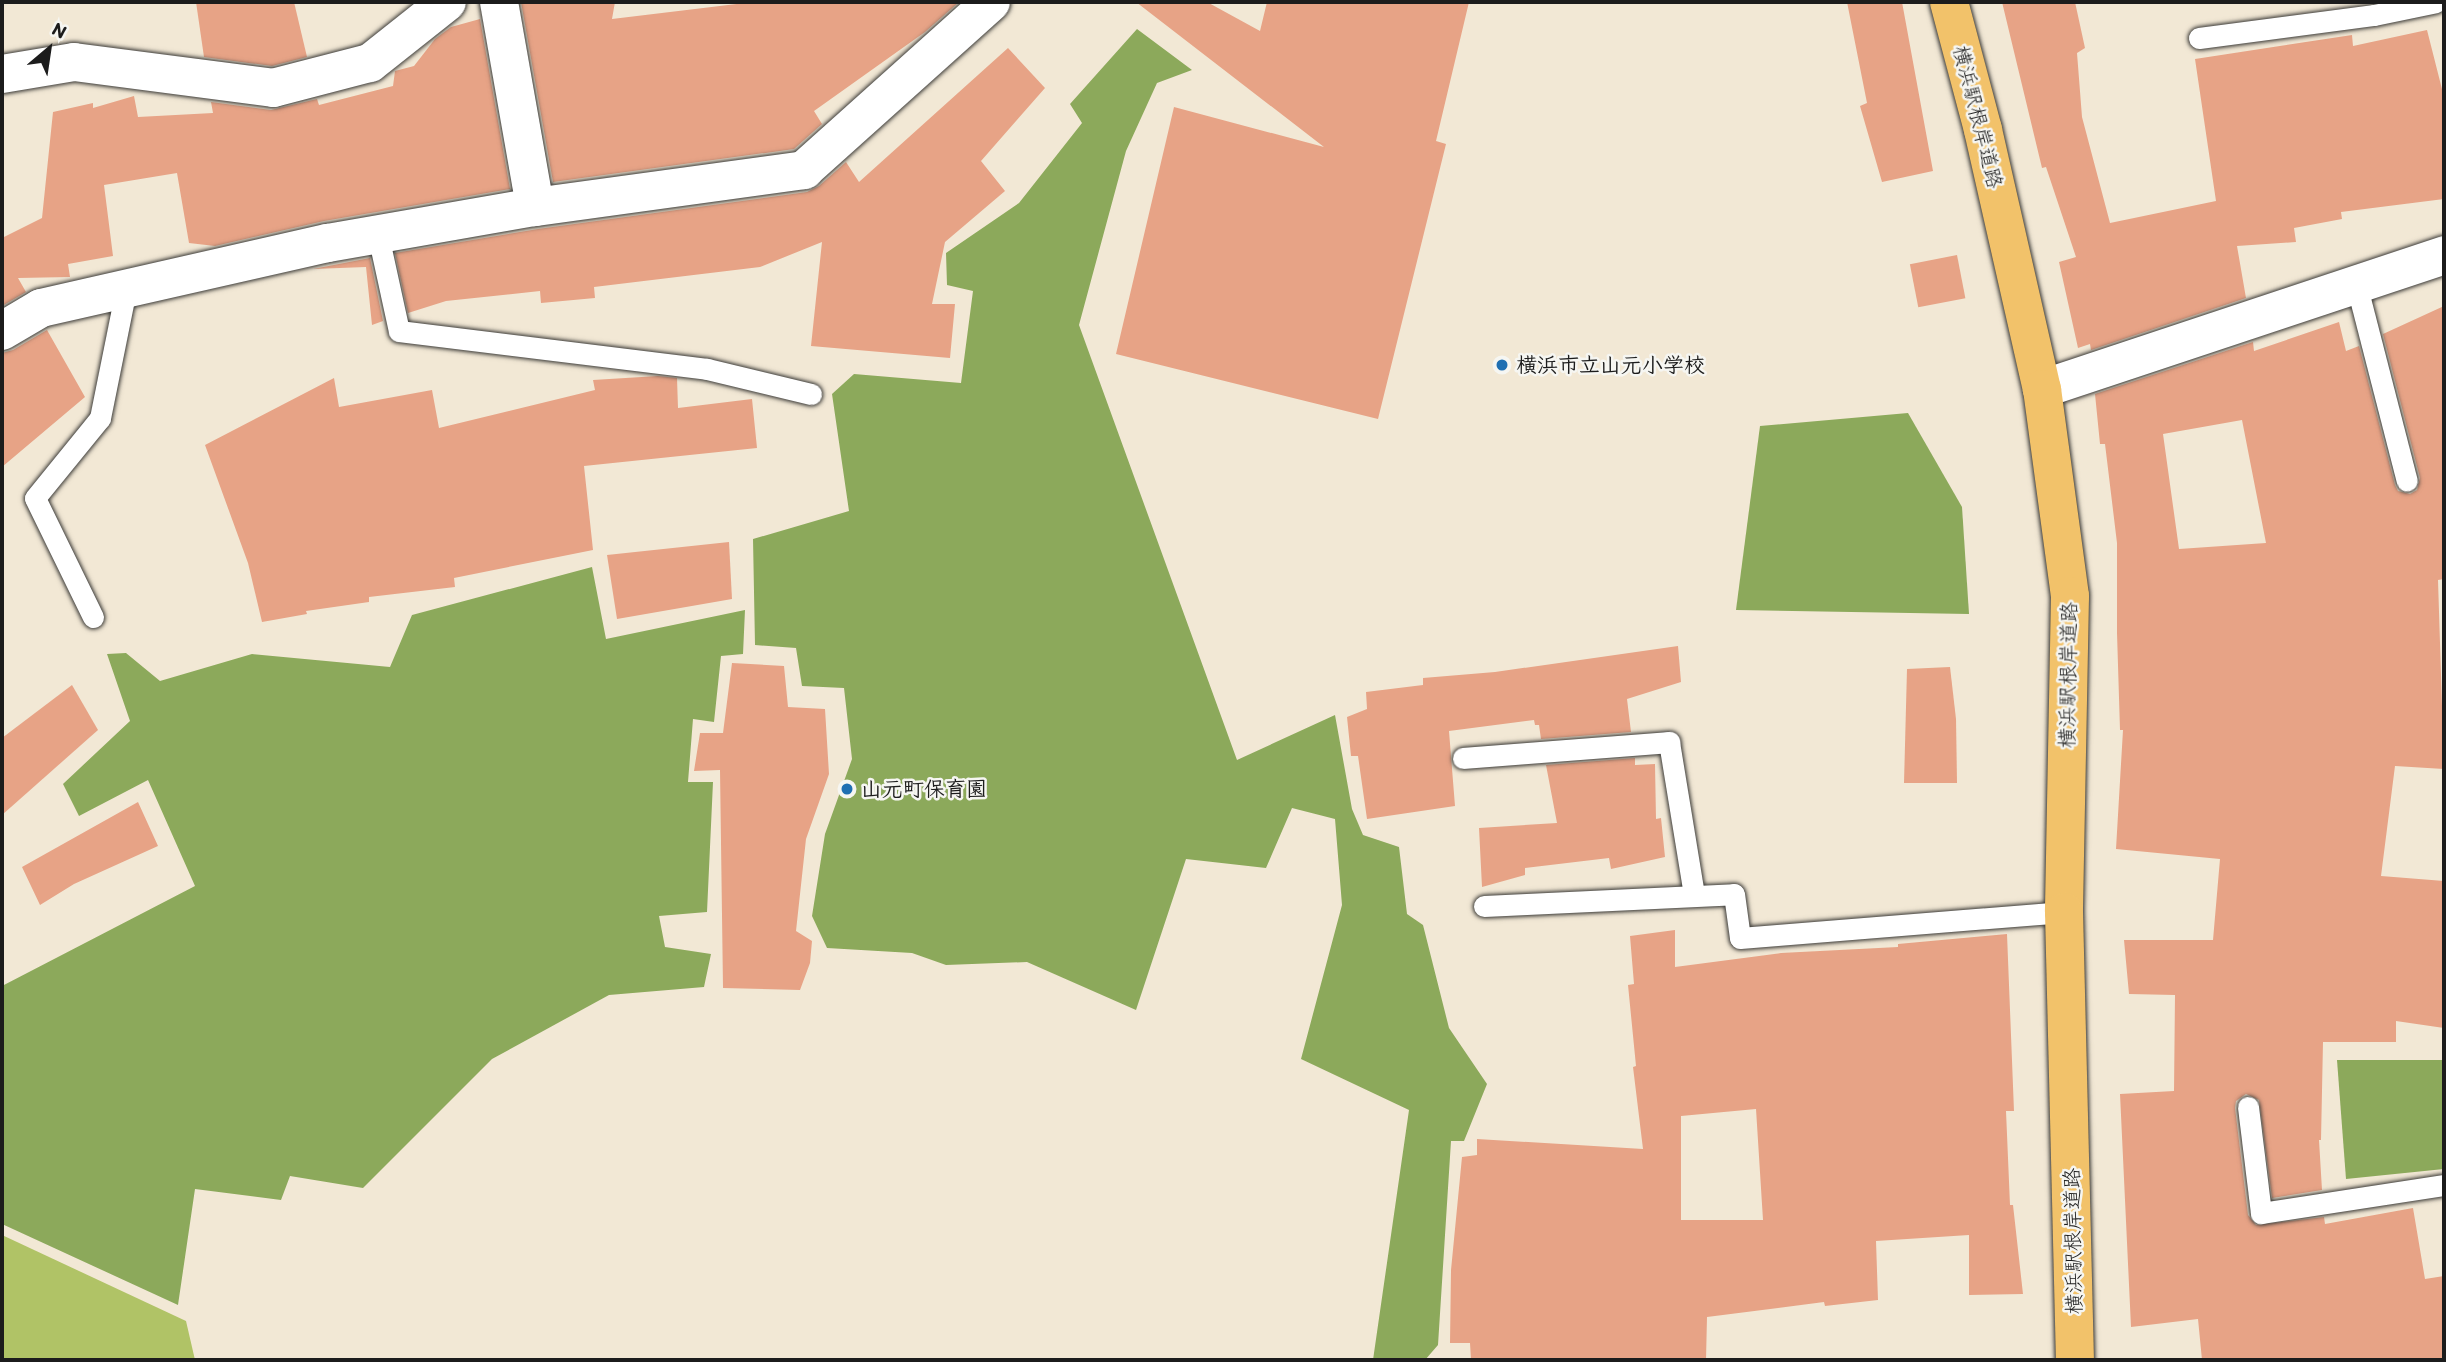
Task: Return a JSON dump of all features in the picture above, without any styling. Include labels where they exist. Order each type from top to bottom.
[{"type":"main road","name":"横浜駅根岸道路","points":[[1949,2],[1983,130],[2042,389],[2070,596],[2064,912],[2076,1360]]},
{"type":"street","points":[[2,74],[74,62],[273,88],[370,63],[447,2]]},
{"type":"street","points":[[499,2],[536,207]]},
{"type":"street","points":[[2,331],[41,308],[378,234],[536,207],[804,170],[991,2]]},
{"type":"street","points":[[2042,389],[2444,255]]},
{"type":"lane","points":[[2199,38],[2374,15],[2436,2]]},
{"type":"lane","points":[[378,234],[400,331],[707,369],[811,394]]},
{"type":"lane","points":[[2356,283],[2407,481]]},
{"type":"lane","points":[[93,617],[35,498],[100,418],[126,289]]},
{"type":"lane","points":[[1463,758],[1669,741],[1694,895]]},
{"type":"lane","points":[[1484,906],[1734,894],[1740,938],[2064,912]]},
{"type":"lane","points":[[2248,1107],[2261,1213],[2444,1185]]},
{"type":"green space","points":[[1137,29],[1192,70],[1157,83],[1126,151],[1079,325],[1237,760],[1335,715],[1352,809],[1363,835],[1399,847],[1407,914],[1423,925],[1449,1028],[1487,1084],[1464,1141],[1451,1141],[1438,1345],[1425,1360],[1373,1360],[1409,1110],[1301,1059],[1342,905],[1335,819],[1292,808],[1266,868],[1186,859],[1136,1010],[1027,962],[946,965],[912,953],[827,948],[812,916],[825,834],[852,759],[844,688],[802,686],[796,648],[755,645],[753,539],[849,511],[832,394],[854,374],[961,383],[973,291],[947,285],[946,253],[1019,203],[1082,123],[1070,104]]},
{"type":"green space","points":[[1908,413],[1962,507],[1969,614],[1736,610],[1760,426]]},
{"type":"green space","points":[[592,567],[606,639],[745,610],[743,654],[721,656],[714,722],[693,719],[688,782],[713,782],[707,912],[659,916],[665,947],[711,954],[704,987],[609,995],[492,1059],[363,1188],[290,1176],[281,1200],[195,1189],[178,1305],[2,1224],[2,986],[195,886],[148,780],[79,816],[63,784],[130,721],[107,654],[126,653],[160,681],[252,654],[390,667],[412,615]]},
{"type":"green space","points":[[2337,1060],[2444,1060],[2444,1169],[2346,1179]]},
{"type":"green space","points":[[2,1235],[186,1321],[195,1360],[2,1360]]},
{"type":"building","points":[[196,2],[294,2],[307,57],[272,66],[204,57]]},
{"type":"building","points":[[521,2],[615,2],[612,19],[753,2],[959,2],[925,32],[814,111],[822,124],[794,149],[553,182]]},
{"type":"building","points":[[1136,2],[1207,2],[1260,31],[1267,2],[1469,2],[1436,141],[1446,144],[1378,419],[1116,354],[1174,107],[1324,147]]},
{"type":"building","points":[[1847,2],[1902,2],[1933,171],[1882,182],[1860,106],[1867,103]]},
{"type":"building","points":[[2002,2],[2075,2],[2085,48],[2077,53],[2082,117],[2110,223],[2216,201],[2195,59],[2352,35],[2353,46],[2427,30],[2444,97],[2444,199],[2341,212],[2342,219],[2294,228],[2296,242],[2237,246],[2246,298],[2091,350],[2090,344],[2078,348],[2059,262],[2076,257],[2046,167],[2042,168]]},
{"type":"building","points":[[480,19],[510,189],[324,221],[215,246],[189,243],[177,173],[104,185],[113,256],[68,264],[70,277],[18,278],[26,292],[2,306],[2,238],[42,218],[53,112],[93,103],[93,108],[134,96],[138,117],[213,113],[211,102],[271,110],[317,99],[319,105],[393,86],[395,71],[414,66],[435,39],[451,27]]},
{"type":"building","points":[[1008,48],[1045,88],[981,161],[1005,191],[945,242],[932,304],[955,304],[950,358],[811,346],[822,242],[760,267],[594,287],[595,298],[541,303],[540,291],[446,301],[408,313],[395,253],[538,229],[807,192],[819,186],[846,162],[859,182]]},
{"type":"building","points":[[1957,255],[1965,298],[1918,307],[1910,264]]},
{"type":"building","points":[[370,258],[383,321],[372,325],[366,267],[313,269]]},
{"type":"building","points":[[2444,306],[2444,579],[2438,580],[2444,769],[2395,766],[2381,876],[2444,881],[2444,1028],[2396,1021],[2396,1042],[2323,1042],[2319,1140],[2322,1190],[2272,1198],[2259,1100],[2246,1094],[2236,1101],[2235,1108],[2248,1215],[2256,1225],[2324,1217],[2325,1224],[2413,1208],[2425,1279],[2444,1276],[2444,1360],[2202,1360],[2198,1319],[2131,1327],[2120,1094],[2174,1091],[2175,995],[2129,994],[2124,940],[2213,940],[2220,859],[2116,849],[2123,730],[2120,730],[2117,543],[2105,444],[2100,444],[2095,394],[2253,342],[2254,351],[2339,322],[2346,351],[2359,346],[2395,485],[2398,491],[2410,494],[2417,490],[2420,478],[2383,334]],"holes":[[[2242,420],[2266,543],[2179,549],[2163,434]]]},
{"type":"building","points":[[47,330],[85,397],[2,467],[2,353],[13,350]]},
{"type":"building","points":[[658,376],[677,378],[678,408],[752,399],[757,448],[584,466],[593,550],[454,578],[455,587],[369,597],[369,602],[306,611],[307,614],[262,622],[248,563],[205,445],[334,378],[339,407],[432,390],[439,428],[595,390],[593,380]]},
{"type":"building","points":[[729,542],[732,599],[617,619],[607,555]]},
{"type":"building","points":[[1678,646],[1681,682],[1627,699],[1631,732],[1541,739],[1539,725],[1535,725],[1534,720],[1449,731],[1455,806],[1367,819],[1358,756],[1351,756],[1347,717],[1367,709],[1366,692],[1423,685],[1423,678],[1495,672]]},
{"type":"building","points":[[732,663],[784,666],[788,707],[825,709],[829,774],[806,839],[796,931],[812,941],[810,963],[800,990],[723,988],[720,770],[694,771],[700,733],[723,733]]},
{"type":"building","points":[[1950,667],[1956,719],[1957,783],[1904,783],[1907,669]]},
{"type":"building","points":[[72,685],[98,730],[2,815],[2,738]]},
{"type":"building","points":[[1635,758],[1635,765],[1655,764],[1656,819],[1661,818],[1665,857],[1611,869],[1609,858],[1525,868],[1525,875],[1482,887],[1479,828],[1557,823],[1546,765]]},
{"type":"building","points":[[138,802],[158,846],[74,884],[40,905],[22,867]]},
{"type":"building","points":[[1675,930],[1675,967],[1781,953],[1898,947],[1898,944],[2007,934],[2014,1111],[2006,1111],[2010,1205],[2013,1205],[2023,1294],[1969,1295],[1969,1235],[1876,1241],[1878,1300],[1825,1306],[1824,1302],[1707,1317],[1706,1360],[1471,1360],[1470,1343],[1450,1343],[1451,1270],[1462,1157],[1477,1155],[1477,1139],[1643,1149],[1633,1067],[1636,1066],[1628,985],[1634,984],[1630,936]],"holes":[[[1756,1109],[1763,1220],[1681,1220],[1681,1116]]]},
{"type":"place","name":"横浜市立山元小学校","points":[[1502,365]]},
{"type":"place","name":"山元町保育園","points":[[847,789]]}]
